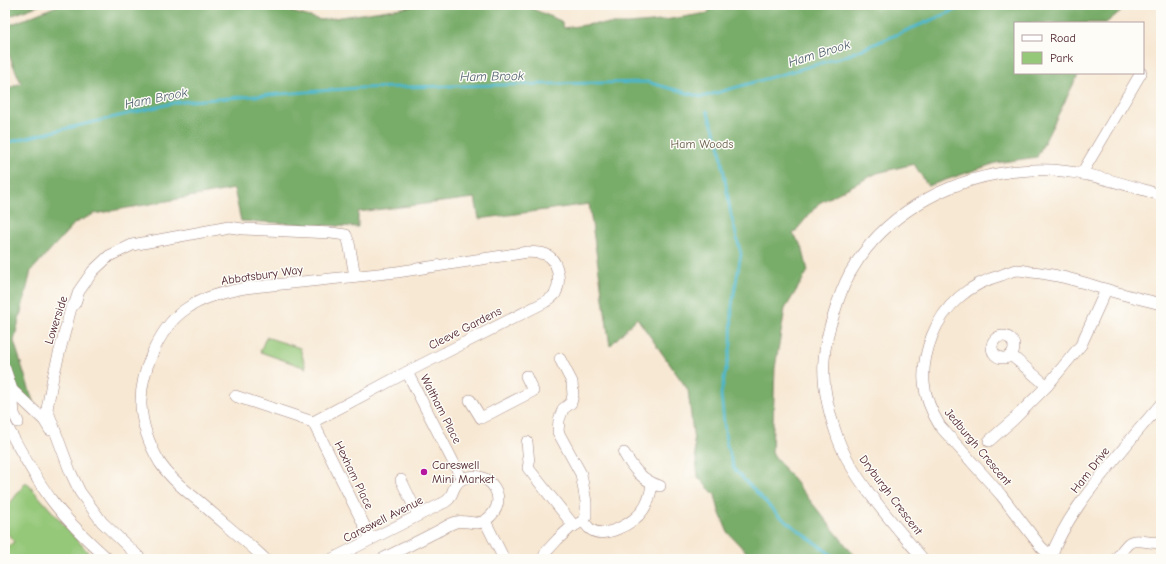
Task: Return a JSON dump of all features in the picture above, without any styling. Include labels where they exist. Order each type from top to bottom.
[{"type":"street","points":[[1082,173],[1141,74]]},
{"type":"street","name":"Dryburgh Crescent","points":[[923,559],[862,482],[849,461],[839,440],[831,417],[825,389],[824,360],[830,326],[839,297],[850,273],[869,247],[894,221],[922,201],[969,180],[1001,173],[1034,170],[1082,173],[1161,195]]},
{"type":"street","name":"Lowerside","points":[[141,559],[102,522],[80,492],[64,455],[48,409],[53,377],[71,308],[75,303],[79,291],[93,271],[109,256],[132,245],[230,227],[346,235],[349,243],[355,276]]},
{"type":"street","name":"Cleeve Gardens","points":[[313,422],[407,372],[545,302],[555,294],[558,285],[558,273],[555,264],[550,257],[540,253],[509,254]]},
{"type":"street","name":"Abbotsbury Way","points":[[263,558],[174,480],[160,463],[150,443],[144,425],[141,406],[143,385],[156,346],[168,326],[183,311],[200,301],[222,292],[246,288],[397,272],[509,254]]},
{"type":"street","name":"Jedburgh Crescent","points":[[1052,558],[1041,547],[1001,495],[940,426],[934,415],[923,385],[923,371],[926,353],[939,321],[947,308],[956,298],[982,281],[1016,270],[1047,273],[1081,281],[1106,290],[1161,304]]},
{"type":"street","points":[[989,441],[1013,420],[1047,386],[1081,345],[1106,290]]},
{"type":"street","points":[[1011,355],[1047,386]]},
{"type":"street","points":[[543,559],[546,552],[558,539],[586,516],[586,502],[581,474],[558,432],[559,420],[563,409],[571,403],[574,395],[572,382],[560,359]]},
{"type":"street","points":[[5,369],[12,390],[14,414],[18,422]]},
{"type":"street","name":"Waltham Place","points":[[407,372],[462,479]]},
{"type":"street","points":[[470,400],[480,418],[533,391],[526,376]]},
{"type":"street","points":[[12,390],[44,420],[64,455]]},
{"type":"street","points":[[235,396],[313,422]]},
{"type":"street","name":"Ham Drive","points":[[1052,558],[1079,504],[1131,438],[1161,404]]},
{"type":"street","name":"Hexham Place","points":[[313,422],[371,539]]},
{"type":"street","points":[[5,423],[36,477],[52,501],[72,526],[108,559]]},
{"type":"street","points":[[527,442],[528,468],[579,523],[600,533],[621,528],[636,517],[644,509],[656,485],[646,480],[633,468],[624,453]]},
{"type":"street","points":[[382,559],[457,522],[474,524],[485,521],[493,513],[498,505],[498,496],[494,487],[489,481],[478,477],[462,479]]},
{"type":"street","name":"Careswell Avenue","points":[[332,559],[448,500],[454,486],[462,479]]},
{"type":"street","points":[[401,480],[418,515]]},
{"type":"street","points":[[485,521],[504,559]]},
{"type":"street","points":[[1116,559],[1128,544],[1133,541],[1161,542]]},
{"type":"green space","points":[[5,5],[40,5],[5,18]]},
{"type":"green space","name":"Ham Woods","points":[[59,5],[267,5],[321,20],[422,5],[527,5],[561,21],[564,28],[592,24],[652,22],[708,13],[712,5],[1128,5],[1107,22],[1014,22],[1014,74],[1078,74],[1037,157],[996,163],[928,186],[914,164],[877,173],[819,203],[793,234],[802,246],[808,271],[785,309],[775,368],[772,453],[857,559],[756,559],[749,555],[728,533],[719,511],[715,495],[698,477],[688,390],[637,318],[610,346],[589,204],[479,219],[475,198],[358,212],[358,227],[241,221],[234,189],[94,214],[75,223],[31,271],[14,341],[38,417],[5,383],[5,90],[21,83],[5,46],[5,27]]},
{"type":"green space","points":[[266,337],[300,348],[306,368],[260,352]]},
{"type":"green space","points":[[26,482],[94,559],[5,559],[5,548],[14,542],[5,530],[5,510]]},
{"type":"waterway","name":"Ham Brook","points":[[5,143],[178,102],[357,88],[647,82],[702,97],[846,56],[967,5]]},
{"type":"waterway","points":[[707,111],[719,144],[731,215],[741,254],[732,305],[731,345],[721,394],[726,442],[734,469],[778,515],[837,559]]},
{"type":"place","name":"Careswell Mini Market","points":[[424,472]]}]
